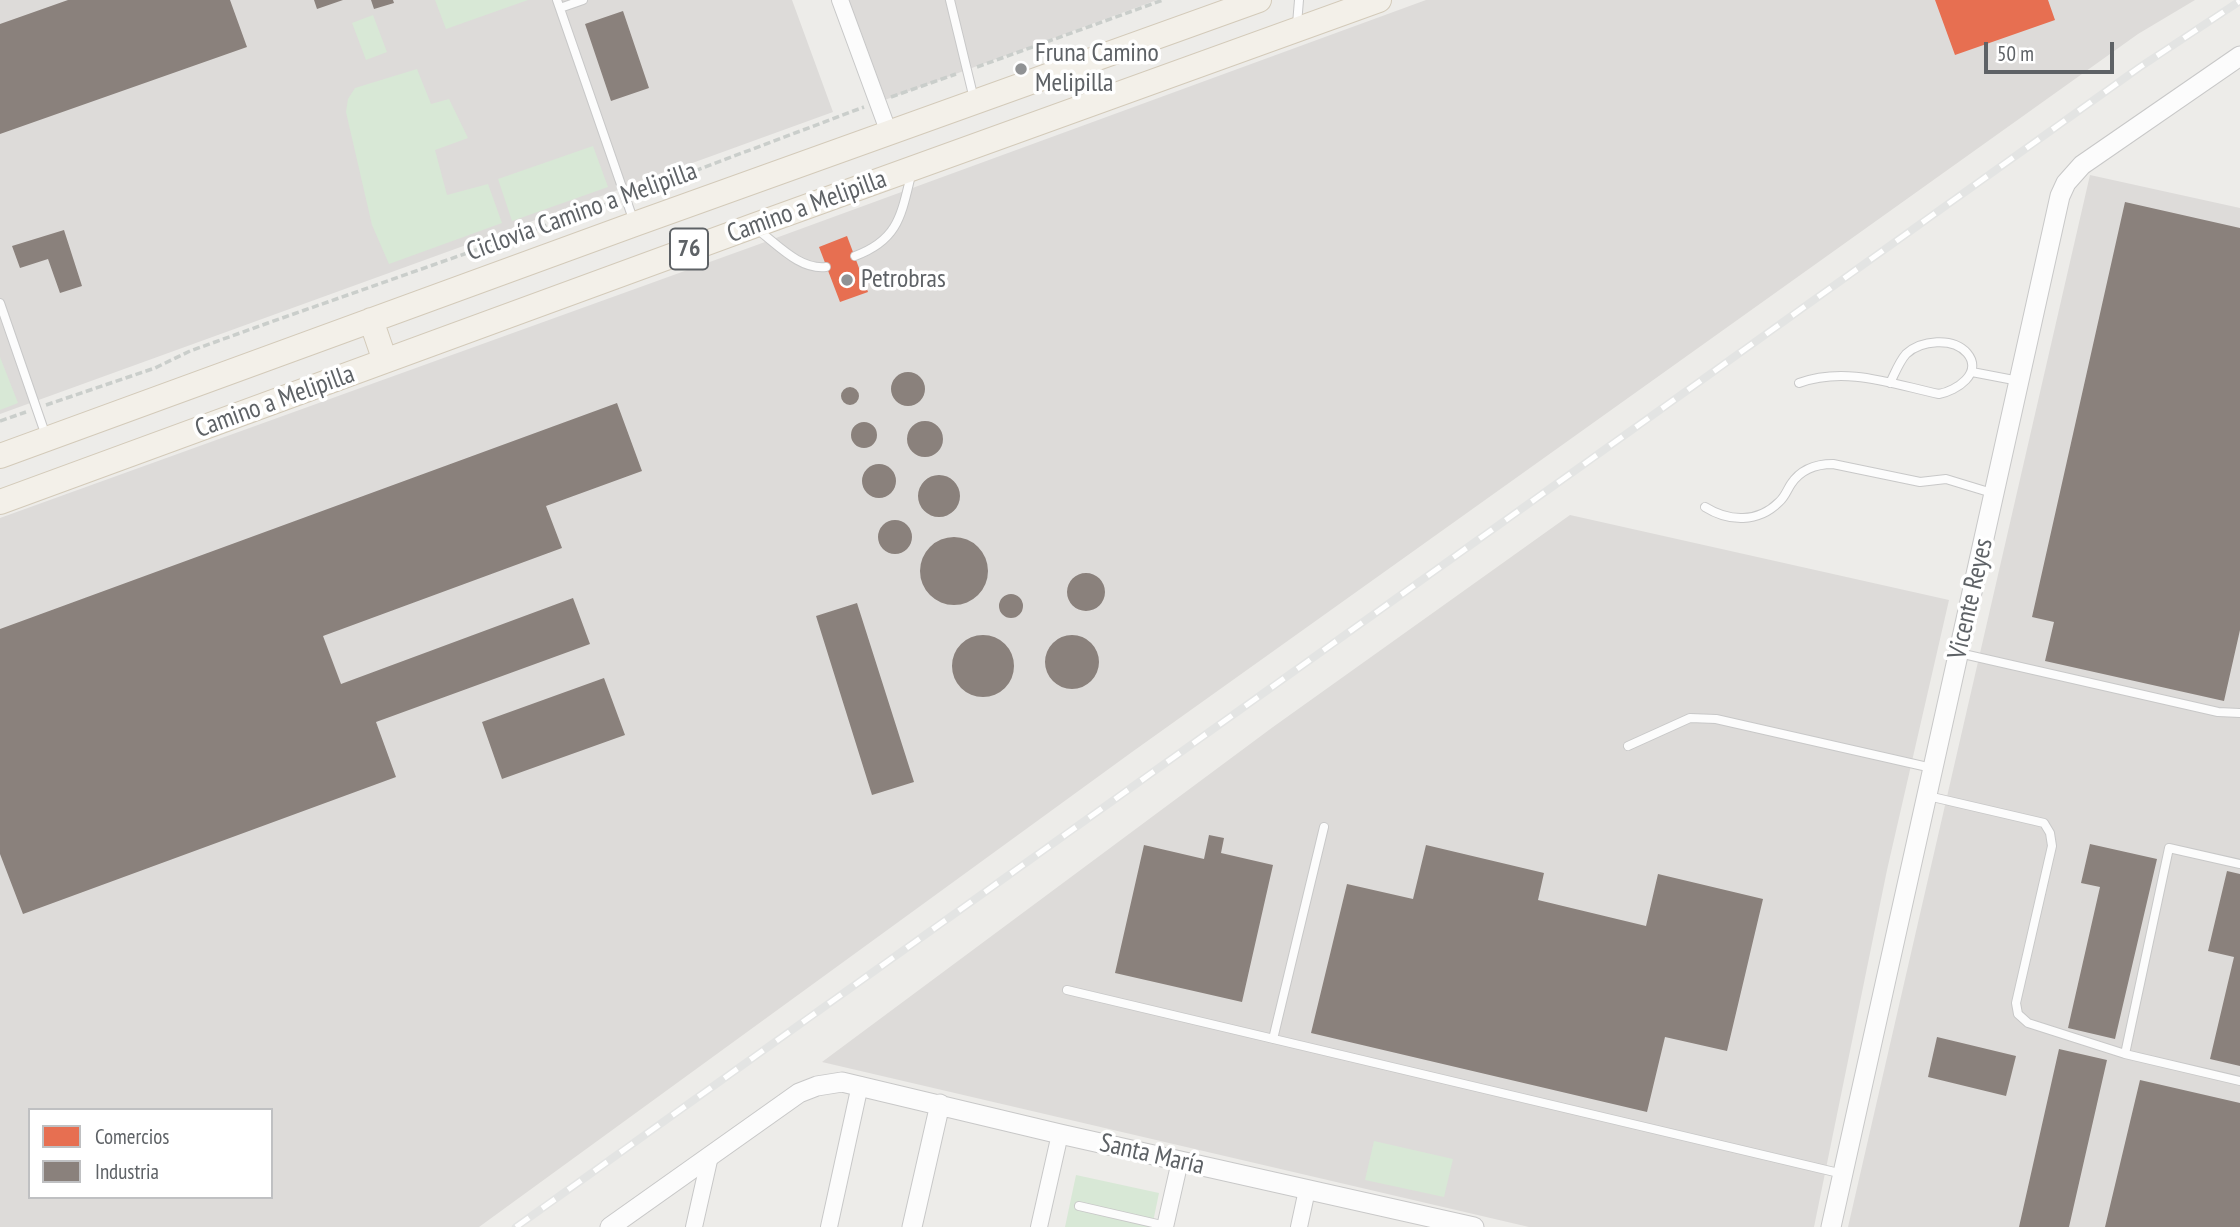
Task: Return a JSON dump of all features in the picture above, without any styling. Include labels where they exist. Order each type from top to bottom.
[{"type":"main road","name":"Camino a Melipilla","points":[[0,456],[1259,0]]},
{"type":"main road","name":"Camino a Melipilla","points":[[0,502],[1379,0]]},
{"type":"main road","points":[[371,320],[385,361]]},
{"type":"street","points":[[840,0],[889,132]]},
{"type":"street","name":"Vicente Reyes","points":[[1832,1227],[2056,209],[2066,183],[2082,165],[2240,56]]},
{"type":"street","name":"Santa María","points":[[710,1156],[799,1093],[817,1086],[842,1082],[1307,1190],[1429,1222],[1474,1227]]},
{"type":"street","points":[[829,1227],[860,1085]]},
{"type":"street","points":[[912,1227],[940,1104]]},
{"type":"street","points":[[1039,1227],[1060,1134]]},
{"type":"street","points":[[610,1227],[710,1156]]},
{"type":"street","points":[[694,1227],[710,1156]]},
{"type":"street","points":[[1166,1226],[1180,1161]]},
{"type":"street","points":[[1299,1227],[1307,1190]]},
{"type":"lane","points":[[583,0],[559,4],[635,224]]},
{"type":"lane","points":[[950,0],[975,102]]},
{"type":"lane","points":[[1296,30],[1299,0]]},
{"type":"lane","points":[[855,256],[873,250],[893,229],[902,209],[913,169]]},
{"type":"lane","points":[[753,226],[802,262],[814,267],[826,267]]},
{"type":"lane","points":[[0,303],[47,438]]},
{"type":"lane","points":[[1799,383],[1840,374],[1939,394],[1961,385],[1972,372],[1971,360],[1966,351],[1948,343],[1920,345],[1906,355],[1890,383]]},
{"type":"lane","points":[[1972,372],[2019,381]]},
{"type":"lane","points":[[1705,507],[1715,513],[1738,519],[1761,514],[1780,501],[1797,477],[1823,464],[1920,482],[1946,479],[1995,494]]},
{"type":"lane","points":[[1959,653],[2218,712],[2240,713]]},
{"type":"lane","points":[[1628,746],[1690,718],[1716,719],[1932,768]]},
{"type":"lane","points":[[1926,796],[2043,823],[2050,833],[2052,846],[2016,1003],[2018,1014],[2028,1023],[2124,1054],[2240,1081]]},
{"type":"lane","points":[[1273,1039],[1324,827]]},
{"type":"lane","points":[[2124,1054],[2169,849],[2240,864]]},
{"type":"lane","points":[[1067,990],[1843,1174]]},
{"type":"lane","points":[[1079,1206],[1166,1226]]},
{"type":"path","name":"Ciclovía Camino a Melipilla","points":[[0,421],[98,385],[155,368],[181,354],[626,197],[878,102],[1163,0]]},
{"type":"shaded area","points":[[0,0],[792,0],[833,112],[0,414]]},
{"type":"shaded area","points":[[848,0],[1157,0],[882,101]]},
{"type":"shaded area","points":[[1426,0],[2195,0],[2138,34],[1132,752],[479,1227],[0,1227],[0,518]]},
{"type":"shaded area","points":[[2090,175],[2240,208],[2240,1227],[1848,1227]]},
{"type":"shaded area","points":[[1570,515],[1949,600],[1887,870],[1814,1227],[1529,1227],[822,1062],[1273,727]]},
{"type":"green space","points":[[435,0],[528,0],[446,29]]},
{"type":"green space","points":[[373,15],[387,52],[366,60],[352,23]]},
{"type":"green space","points":[[417,69],[431,104],[449,99],[468,138],[435,150],[447,195],[488,184],[502,223],[389,264],[372,225],[346,112],[348,99],[355,88]]},
{"type":"green space","points":[[593,146],[608,187],[512,221],[498,179]]},
{"type":"green space","points":[[0,357],[18,403],[0,410]]},
{"type":"green space","points":[[1374,1141],[1453,1159],[1444,1197],[1365,1180]]},
{"type":"green space","points":[[1076,1175],[1159,1193],[1152,1227],[1065,1227]]},
{"type":"building: Comercios","points":[[1935,0],[2048,0],[2055,20],[1955,55]]},
{"type":"building: Comercios","name":"Petrobras","points":[[847,236],[868,292],[840,302],[819,247]]},
{"type":"building: Industria","points":[[68,0],[230,0],[247,47],[0,134],[0,24]]},
{"type":"building: Industria","points":[[314,0],[343,0],[317,9]]},
{"type":"building: Industria","points":[[371,0],[393,0],[394,3],[374,9]]},
{"type":"building: Industria","points":[[623,11],[649,88],[611,101],[585,24]]},
{"type":"building: Industria","points":[[2125,202],[2240,228],[2240,630],[2224,701],[2045,661],[2054,622],[2032,617]]},
{"type":"building: Industria","points":[[64,230],[82,286],[60,293],[48,259],[20,268],[12,246]]},
{"type":"building: Industria","points":[[908,372],[920,377],[925,389],[920,401],[908,406],[896,401],[891,389],[896,377]]},
{"type":"building: Industria","points":[[850,387],[856,390],[859,396],[856,402],[850,405],[844,402],[841,396],[844,390]]},
{"type":"building: Industria","points":[[617,403],[642,471],[546,506],[562,548],[323,636],[341,684],[573,598],[590,644],[376,722],[396,777],[23,914],[0,854],[0,629]]},
{"type":"building: Industria","points":[[925,421],[938,426],[943,439],[938,452],[925,457],[912,452],[907,439],[912,426]]},
{"type":"building: Industria","points":[[864,422],[873,426],[877,435],[873,444],[864,448],[855,444],[851,435],[855,426]]},
{"type":"building: Industria","points":[[879,464],[891,469],[896,481],[891,493],[879,498],[867,493],[862,481],[867,469]]},
{"type":"building: Industria","points":[[939,475],[954,481],[960,496],[954,511],[939,517],[924,511],[918,496],[924,481]]},
{"type":"building: Industria","points":[[895,520],[907,525],[912,537],[907,549],[895,554],[883,549],[878,537],[883,525]]},
{"type":"building: Industria","points":[[954,537],[967,540],[978,547],[985,558],[988,571],[985,584],[978,595],[967,602],[954,605],[941,602],[930,595],[923,584],[920,571],[923,558],[930,547],[941,540]]},
{"type":"building: Industria","points":[[1086,573],[1099,579],[1105,592],[1099,605],[1086,611],[1073,605],[1067,592],[1073,579]]},
{"type":"building: Industria","points":[[1011,594],[1020,597],[1023,606],[1020,615],[1011,618],[1002,615],[999,606],[1002,597]]},
{"type":"building: Industria","points":[[857,603],[914,782],[872,795],[816,616]]},
{"type":"building: Industria","points":[[977,635],[989,635],[1005,644],[1012,654],[1012,678],[1005,688],[989,697],[977,697],[966,692],[957,683],[952,672],[952,660],[957,649],[966,640]]},
{"type":"building: Industria","points":[[1072,635],[1091,643],[1099,662],[1091,681],[1072,689],[1053,681],[1045,662],[1053,643]]},
{"type":"building: Industria","points":[[604,678],[625,735],[502,779],[482,722]]},
{"type":"building: Industria","points":[[1209,835],[1224,838],[1221,853],[1273,865],[1242,1002],[1115,973],[1144,845],[1204,859]]},
{"type":"building: Industria","points":[[2090,844],[2157,859],[2115,1039],[2068,1028],[2100,887],[2081,883]]},
{"type":"building: Industria","points":[[1426,845],[1544,873],[1538,900],[1646,926],[1658,874],[1763,899],[1727,1051],[1665,1037],[1647,1112],[1311,1033],[1347,884],[1413,899]]},
{"type":"building: Industria","points":[[2227,871],[2240,874],[2240,1066],[2210,1059],[2234,957],[2208,951]]},
{"type":"building: Industria","points":[[1937,1037],[2016,1056],[2006,1096],[1928,1077]]},
{"type":"building: Industria","points":[[2059,1049],[2107,1060],[2069,1227],[2019,1227]]},
{"type":"building: Industria","points":[[2140,1080],[2240,1103],[2240,1227],[2105,1227]]},
{"type":"railway","points":[[516,1227],[2140,67],[2240,1]]},
{"type":"place","name":"Fruna Camino Melipilla","points":[[1021,69]]},
{"type":"place","name":"Petrobras","points":[[847,280]]}]
